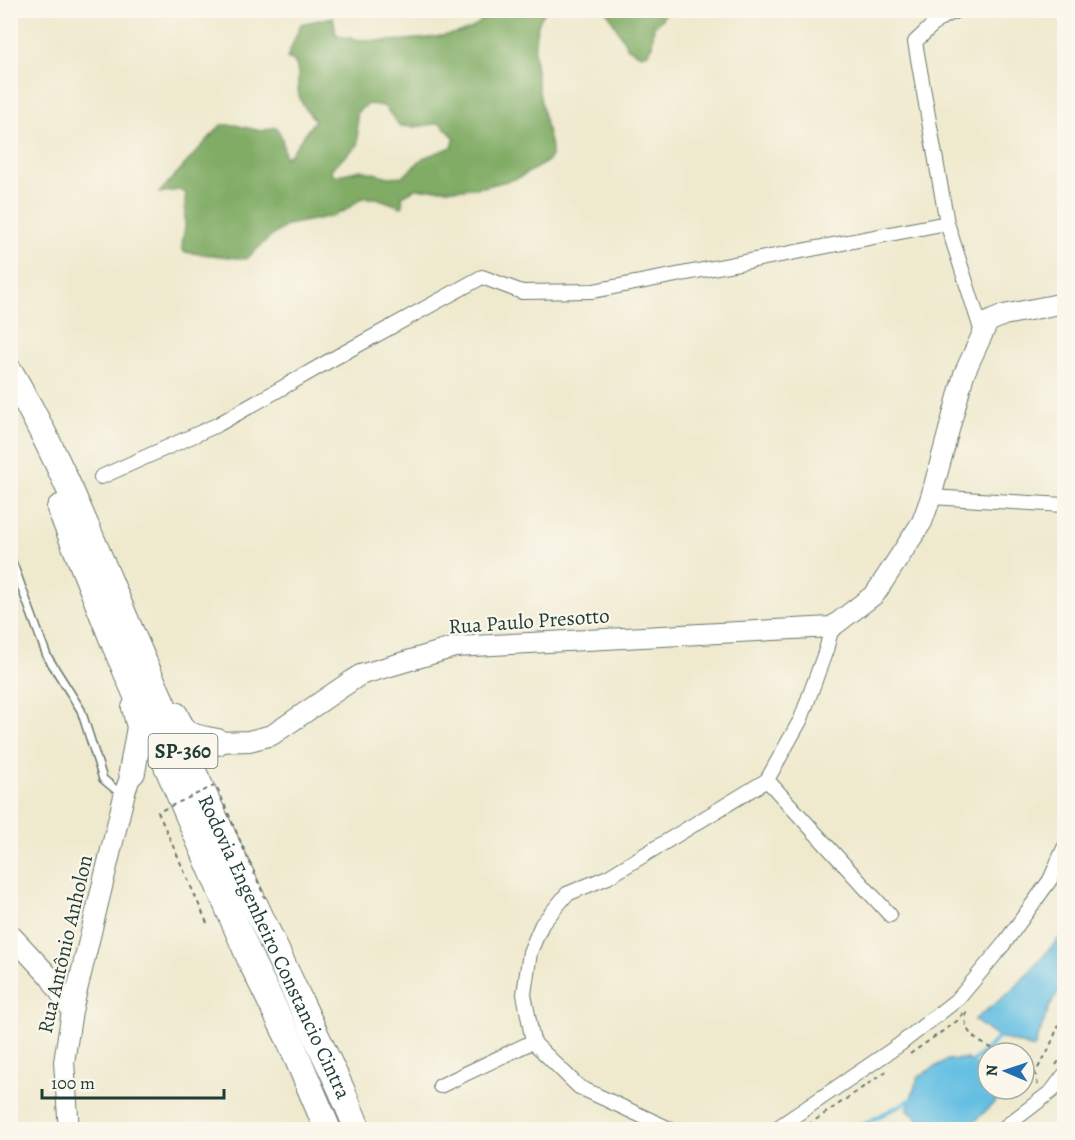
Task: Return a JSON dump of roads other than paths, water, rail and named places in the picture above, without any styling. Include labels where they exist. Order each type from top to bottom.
[{"type":"highway","points":[[10,365],[19,402]]},
{"type":"highway","name":"Rodovia Engenheiro Constancio Cintra","points":[[10,372],[45,473],[115,645],[342,1089],[358,1130]]},
{"type":"highway","name":"Rodovia Engenheiro Constancio Cintra","points":[[19,402],[88,531],[141,655],[252,963],[291,1043],[328,1130]]},
{"type":"highway","points":[[115,645],[140,727],[128,782]]},
{"type":"highway","points":[[141,655],[173,708],[181,730],[196,738],[217,742]]},
{"type":"highway","points":[[196,807],[188,750],[195,744],[217,742]]},
{"type":"highway","points":[[128,782],[143,756],[149,753],[196,807]]},
{"type":"street","points":[[958,10],[939,19],[915,42],[947,224],[982,332]]},
{"type":"street","points":[[101,477],[217,425],[482,277],[522,291],[593,291],[947,224]]},
{"type":"street","points":[[672,1130],[579,1087],[534,1041],[524,994],[530,952],[543,924],[567,894],[608,877],[767,780],[801,719],[826,650],[831,627],[875,594],[922,522],[931,497],[964,374],[988,322],[1004,315],[1065,303]]},
{"type":"street","points":[[931,497],[1065,505]]},
{"type":"street","name":"Rua Paulo Presotto","points":[[217,742],[249,741],[272,735],[360,675],[455,647],[831,627]]},
{"type":"street","points":[[767,780],[890,915]]},
{"type":"street","name":"Rua Antônio Anholon","points":[[69,1130],[64,1062],[72,1011],[128,782]]},
{"type":"street","points":[[774,1130],[899,1045],[959,998],[1003,945],[1050,880],[1065,848]]},
{"type":"street","points":[[10,934],[49,976],[72,1011]]},
{"type":"street","points":[[440,1086],[534,1041]]},
{"type":"street","points":[[1001,1130],[1052,1091],[1065,1075]]},
{"type":"lane","points":[[10,556],[47,656],[81,710],[103,779],[115,789],[128,782]]},
{"type":"water","points":[[1064,933],[1064,980],[1048,1010],[1036,1043],[1012,1041],[996,1036],[974,1020],[1014,989]]},
{"type":"water","points":[[967,1059],[976,1064],[976,1101],[996,1101],[967,1129],[930,1129],[907,1110],[918,1077],[947,1060]]},
{"type":"waterway","points":[[969,1065],[1003,1034]]},
{"type":"waterway","points":[[853,1130],[914,1098]]}]
